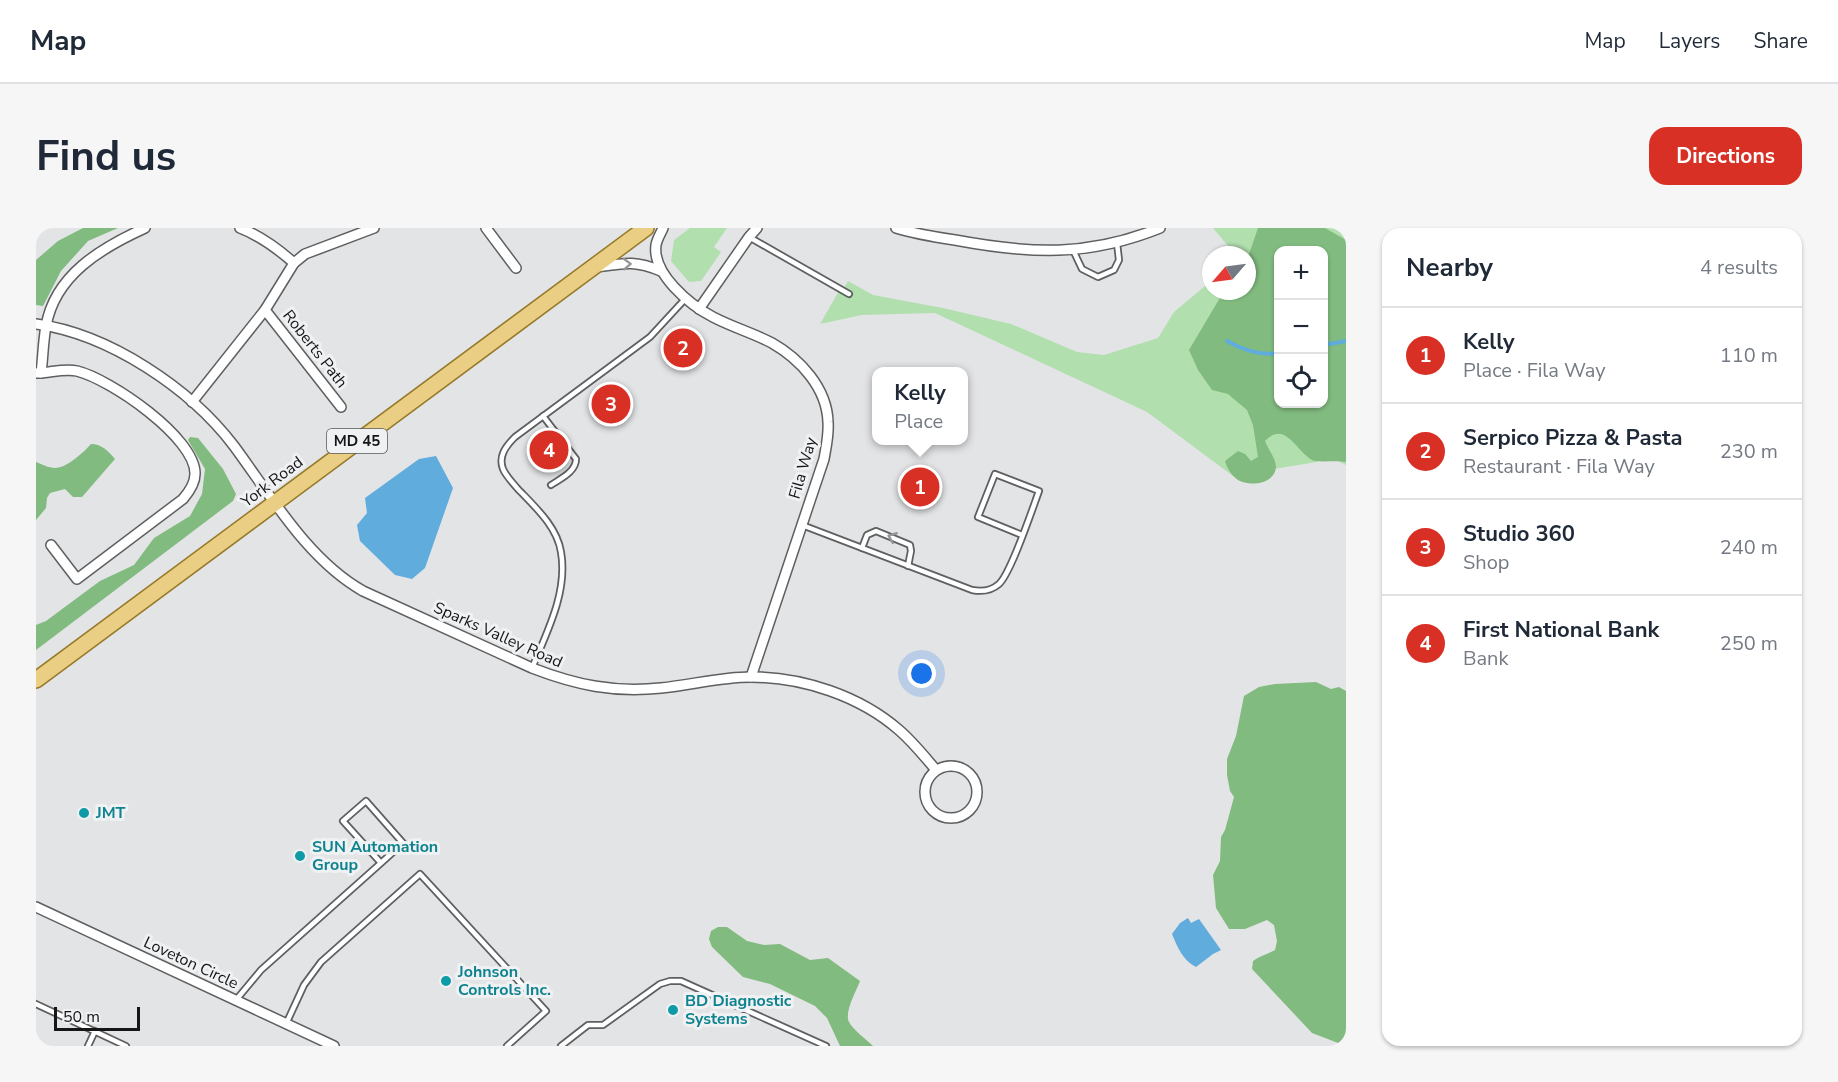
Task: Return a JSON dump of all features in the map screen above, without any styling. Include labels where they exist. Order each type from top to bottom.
[{"type":"main road","name":"York Road","points":[[36,680],[646,228]]},
{"type":"street","points":[[51,545],[77,579],[183,499],[191,489],[195,475],[192,460],[182,443],[165,426],[133,401],[109,385],[75,370],[39,373],[41,325],[67,280],[100,250],[145,228]]},
{"type":"street","points":[[240,228],[254,233],[294,263],[305,254],[374,228]]},
{"type":"street","points":[[486,228],[516,268]]},
{"type":"street","points":[[662,271],[656,255],[656,244],[663,228]]},
{"type":"street","points":[[699,309],[749,237],[758,228]]},
{"type":"street","points":[[896,228],[1005,249],[1036,251],[1073,250],[1117,243],[1160,228]]},
{"type":"street","points":[[592,268],[628,262],[645,264],[662,271]]},
{"type":"street","name":"Roberts Path","points":[[192,402],[265,310],[294,263]]},
{"type":"street","name":"Fila Way","points":[[662,271],[699,309],[714,318],[772,343],[782,350],[809,374],[826,408],[827,446],[824,459],[751,677]]},
{"type":"street","name":"Roberts Path","points":[[265,310],[341,407]]},
{"type":"street","name":"Sparks Valley Road","points":[[41,325],[107,346],[140,364],[192,402],[226,437],[317,555],[351,584],[532,668],[567,681],[608,689],[661,688],[751,677],[803,683],[828,690],[854,701],[899,729],[936,770]]},
{"type":"street","points":[[944,766],[960,766],[968,770],[973,777],[977,784],[977,801],[966,814],[958,818],[949,818],[932,811],[925,794],[926,785],[936,770],[944,766]]},
{"type":"street","name":"Loveton Circle","points":[[36,907],[286,1024],[317,1042],[334,1046]]},
{"type":"lane","points":[[749,237],[849,294]]},
{"type":"lane","points":[[1073,250],[1082,269],[1098,277],[1114,270],[1119,260],[1117,243]]},
{"type":"lane","points":[[532,668],[551,621],[558,595],[563,570],[561,550],[555,533],[502,468],[501,457],[505,448],[515,437],[650,337],[686,298]]},
{"type":"lane","points":[[543,416],[576,459],[573,470],[551,485]]},
{"type":"lane","points":[[802,525],[972,590],[982,592],[990,590],[1005,578],[1022,535],[1039,491],[995,474],[978,517],[1022,535]]},
{"type":"lane","points":[[862,548],[867,535],[876,531],[884,534],[910,545],[912,551],[909,566]]},
{"type":"lane","points":[[236,1000],[261,970],[404,843],[366,801],[344,821],[381,863]]},
{"type":"lane","points":[[286,1024],[304,985],[315,969],[420,874],[546,1011],[507,1046]]},
{"type":"lane","points":[[561,1046],[588,1025],[603,1025],[660,984],[670,981],[681,981],[826,1046]]},
{"type":"lane","points":[[36,1004],[126,1046]]},
{"type":"lane","points":[[88,1046],[95,1031]]},
{"type":"green space","points":[[83,228],[118,228],[88,241],[61,271],[43,306],[36,305],[36,260],[58,241]]},
{"type":"green space","points":[[690,228],[727,228],[714,247],[721,252],[701,281],[689,282],[671,261],[674,240]]},
{"type":"green space","points":[[1213,228],[1346,228],[1346,465],[1334,459],[1233,476],[1147,412],[935,313],[862,315],[820,324],[840,289],[843,290],[848,281],[873,295],[1011,324],[1077,352],[1104,355],[1158,338],[1174,312],[1202,289],[1202,300],[1256,300],[1256,246],[1228,246]]},
{"type":"green space","points":[[1258,228],[1325,228],[1346,240],[1346,462],[1312,460],[1284,435],[1272,435],[1265,441],[1276,464],[1275,473],[1261,483],[1238,480],[1233,476],[1225,461],[1238,451],[1245,454],[1251,461],[1258,457],[1253,425],[1247,410],[1228,394],[1212,390],[1198,370],[1189,350],[1219,300],[1256,300],[1256,246],[1252,246]]},
{"type":"green space","points":[[190,437],[198,438],[223,469],[236,494],[233,501],[36,650],[36,625],[46,621],[100,581],[134,565],[154,538],[190,516],[202,494],[205,469],[188,440]]},
{"type":"green space","points":[[91,444],[102,447],[115,459],[82,497],[73,497],[65,489],[50,493],[46,508],[36,520],[36,462],[50,467],[60,467],[75,459]]},
{"type":"green space","points":[[1316,682],[1331,689],[1339,687],[1346,691],[1346,1046],[1312,1033],[1252,969],[1253,961],[1275,950],[1277,941],[1274,925],[1267,920],[1245,929],[1229,929],[1216,908],[1213,875],[1220,861],[1221,837],[1234,797],[1230,791],[1227,775],[1227,759],[1236,736],[1244,696],[1259,687]]},
{"type":"green space","points":[[718,927],[727,927],[747,941],[764,945],[780,944],[810,960],[828,958],[860,981],[849,1008],[848,1018],[853,1028],[873,1046],[840,1046],[827,1018],[815,1006],[770,984],[743,977],[712,947],[709,939],[711,931]]},
{"type":"water","points":[[436,456],[453,488],[425,568],[412,579],[395,575],[360,541],[357,525],[367,513],[365,498],[419,459]]},
{"type":"water","points":[[1188,918],[1191,923],[1199,919],[1221,950],[1196,967],[1184,957],[1172,934],[1180,923]]},
{"type":"waterway","points":[[1227,341],[1252,352],[1274,353]]},
{"type":"waterway","points":[[1328,344],[1346,341]]},
{"type":"place","name":"Serpico Pizza & Pasta","points":[[683,348]]},
{"type":"place","name":"Studio 360","points":[[611,404]]},
{"type":"place","name":"First National Bank","points":[[549,450]]},
{"type":"place","name":"Kelly","points":[[920,487]]},
{"type":"place","name":"JMT","points":[[84,813]]},
{"type":"place","name":"SUN Automation Group","points":[[300,856]]},
{"type":"place","name":"Johnson Controls Inc.","points":[[446,981]]},
{"type":"place","name":"BD Diagnostic Systems","points":[[673,1010]]}]
